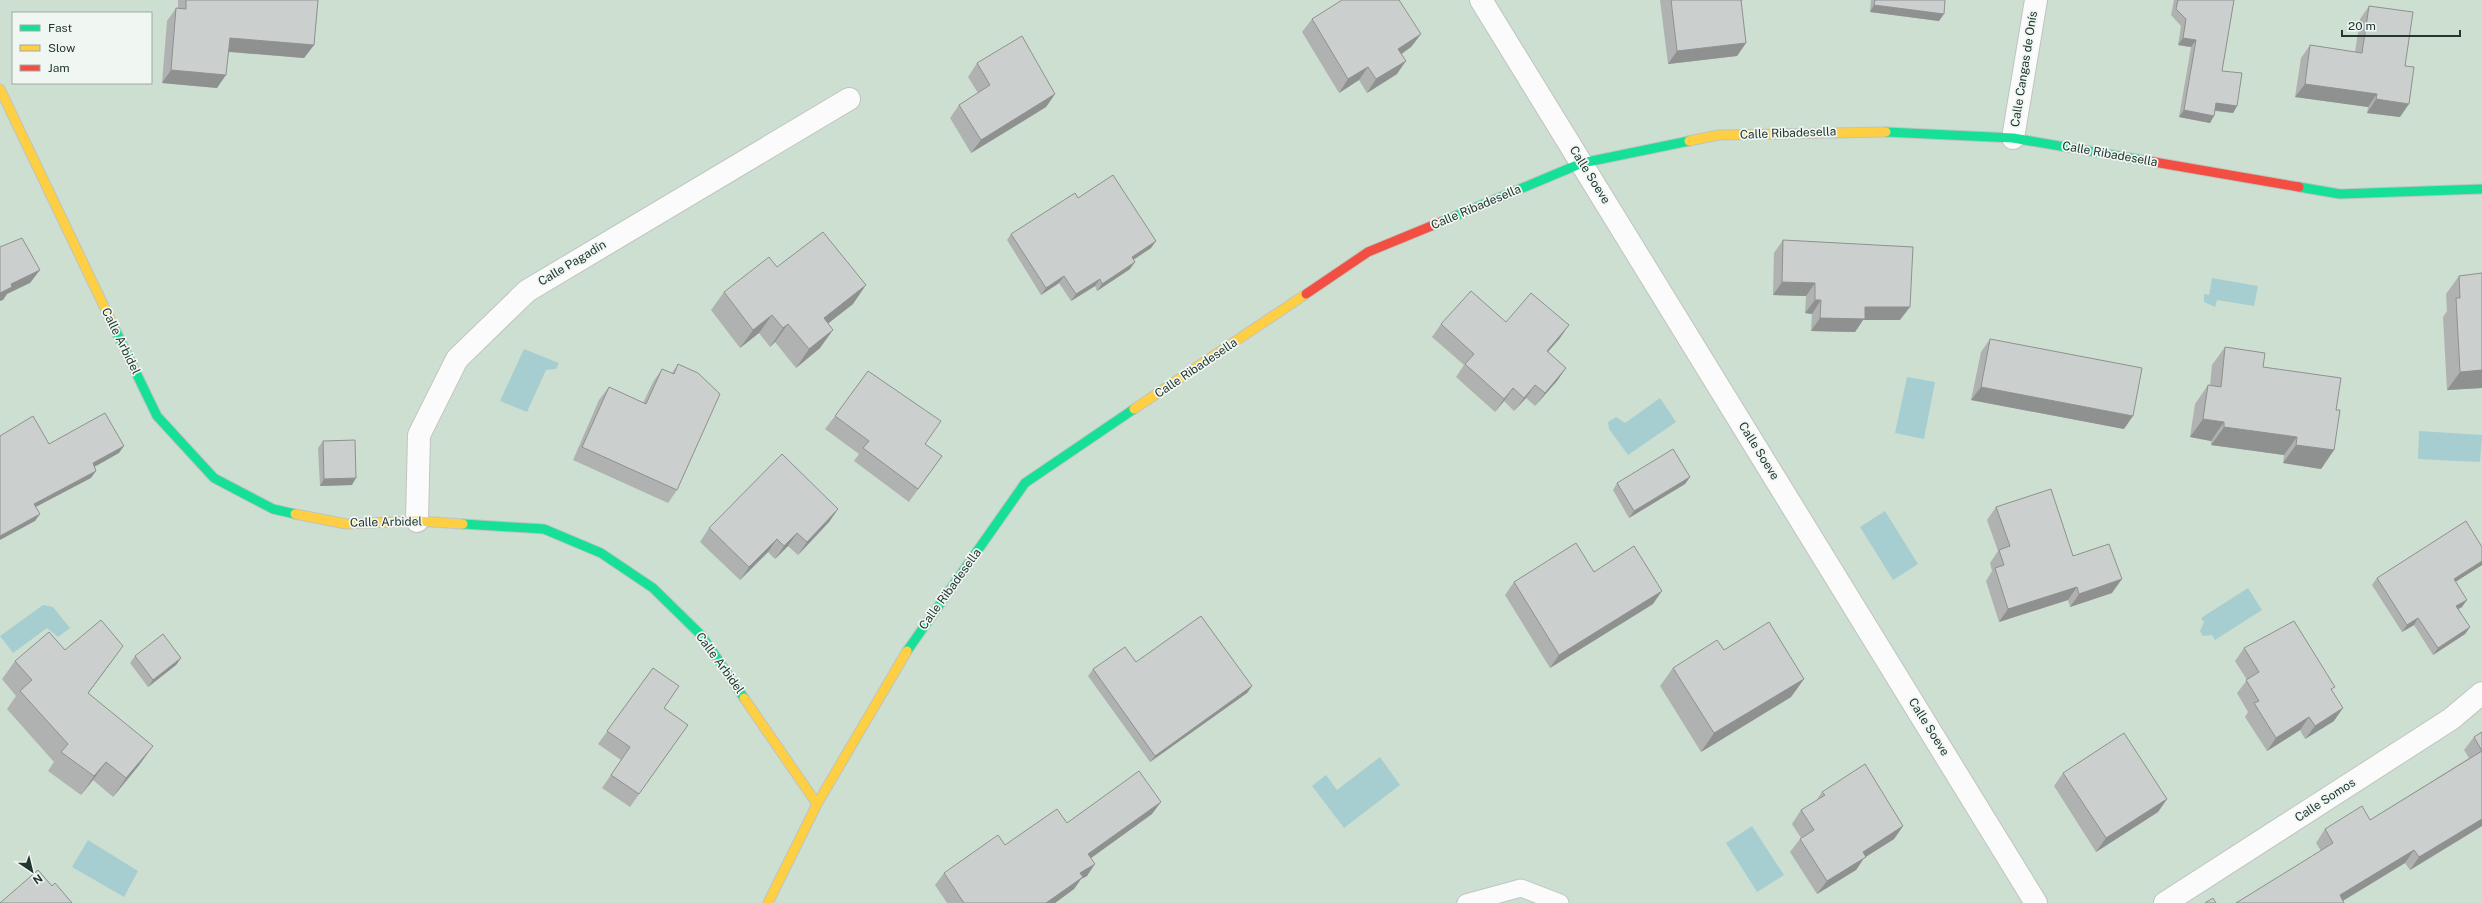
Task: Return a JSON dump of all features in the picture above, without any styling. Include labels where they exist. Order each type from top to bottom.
[{"type":"street","name":"Calle Soeve","points":[[1481,0],[2036,903]]},
{"type":"street","name":"Calle Cangas de Onís","points":[[2013,138],[2036,0]]},
{"type":"street","name":"Calle Arbidel","points":[[0,89],[157,416],[214,478],[273,509],[346,524],[417,521],[544,529],[601,553],[653,588],[702,636],[818,804]]},
{"type":"street","name":"Calle Pagadín","points":[[417,521],[418,435],[457,359],[462,354],[527,291],[849,99]]},
{"type":"street","name":"Calle Ribadesella","points":[[768,903],[818,804],[917,634],[1026,483],[1368,252],[1582,163],[1718,136],[1870,131],[2013,138],[2340,194],[2482,189]]},
{"type":"street","name":"Calle Somos","points":[[2165,903],[2451,719],[2482,693]]},
{"type":"lane","points":[[1466,903],[1521,888],[1560,903]]},
{"type":"green space","points":[[0,0],[2482,0],[2482,903],[0,903]]},
{"type":"water","points":[[2212,278],[2258,286],[2254,306],[2217,300],[2215,307],[2204,302],[2204,294],[2209,295]]},
{"type":"water","points":[[524,349],[559,363],[556,369],[546,370],[527,412],[500,401]]},
{"type":"water","points":[[1907,377],[1935,382],[1924,439],[1895,433]]},
{"type":"water","points":[[1660,398],[1676,422],[1628,455],[1609,429],[1608,422],[1616,417],[1625,423]]},
{"type":"water","points":[[2419,431],[2482,435],[2480,462],[2418,459]]},
{"type":"water","points":[[1885,511],[1918,564],[1893,580],[1860,527]]},
{"type":"water","points":[[2248,588],[2262,610],[2215,640],[2212,635],[2203,636],[2200,631],[2204,622],[2201,618]]},
{"type":"water","points":[[43,605],[53,607],[70,628],[58,637],[47,628],[13,653],[0,636]]},
{"type":"water","points":[[1380,757],[1400,785],[1344,828],[1312,786],[1326,775],[1337,790]]},
{"type":"water","points":[[1752,826],[1784,875],[1757,892],[1726,843]]},
{"type":"water","points":[[88,840],[138,871],[124,897],[72,867]]},
{"type":"building","points":[[186,0],[318,0],[314,45],[230,38],[226,75],[171,70],[176,8],[186,9]]},
{"type":"building","points":[[1342,0],[1399,0],[1421,34],[1398,49],[1406,61],[1376,79],[1368,67],[1348,79],[1312,19]]},
{"type":"building","points":[[1671,0],[1741,0],[1746,43],[1677,51]]},
{"type":"building","points":[[1875,0],[1945,0],[1944,14],[1874,5]]},
{"type":"building","points":[[2178,0],[2234,0],[2222,71],[2242,73],[2237,106],[2216,103],[2214,116],[2184,110],[2196,40],[2183,38],[2186,19],[2176,9]]},
{"type":"building","points":[[2369,6],[2413,12],[2405,66],[2414,67],[2409,104],[2376,99],[2377,94],[2305,84],[2310,45],[2362,53]]},
{"type":"building","points":[[1022,36],[1055,94],[981,140],[959,105],[990,85],[977,63]]},
{"type":"building","points":[[1113,175],[1156,241],[1132,257],[1135,262],[1102,284],[1100,279],[1076,294],[1064,276],[1046,288],[1011,234],[1075,193],[1078,198]]},
{"type":"building","points":[[823,232],[866,285],[824,318],[833,330],[809,349],[788,324],[783,328],[772,315],[753,330],[724,292],[769,257],[777,267]]},
{"type":"building","points":[[22,238],[40,270],[11,284],[12,287],[0,293],[0,247]]},
{"type":"building","points":[[1783,240],[1913,247],[1910,307],[1865,307],[1865,319],[1820,318],[1821,300],[1815,300],[1815,283],[1782,282]]},
{"type":"building","points":[[2482,273],[2482,370],[2460,372],[2456,298],[2460,298],[2459,276]]},
{"type":"building","points":[[1471,291],[1506,322],[1531,293],[1569,325],[1547,351],[1566,368],[1545,393],[1535,385],[1524,398],[1513,388],[1504,399],[1465,364],[1474,354],[1441,324]]},
{"type":"building","points":[[1990,339],[2142,368],[2133,416],[1981,387]]},
{"type":"building","points":[[2225,347],[2265,353],[2263,367],[2341,378],[2336,410],[2340,410],[2334,450],[2296,445],[2297,437],[2224,427],[2224,422],[2203,419],[2208,385],[2221,387]]},
{"type":"building","points":[[678,364],[698,373],[720,394],[677,490],[582,447],[609,387],[646,404],[662,369],[674,374]]},
{"type":"building","points":[[868,371],[941,421],[925,444],[942,456],[918,489],[863,448],[869,441],[835,416]]},
{"type":"building","points":[[105,413],[124,446],[93,463],[96,471],[34,504],[40,514],[0,536],[0,436],[33,416],[49,444]]},
{"type":"building","points":[[355,440],[356,478],[324,479],[323,441]]},
{"type":"building","points":[[1673,449],[1690,477],[1634,511],[1617,483]]},
{"type":"building","points":[[782,454],[838,509],[807,542],[797,533],[784,546],[777,539],[749,567],[709,528]]},
{"type":"building","points":[[2051,489],[2073,556],[2109,544],[2122,579],[2079,594],[2077,587],[2008,609],[1995,568],[2004,565],[1999,550],[2010,546],[1996,507]]},
{"type":"building","points":[[2466,521],[2482,547],[2482,561],[2454,579],[2467,600],[2456,606],[2470,627],[2438,648],[2418,618],[2407,625],[2377,578]]},
{"type":"building","points":[[1576,543],[1594,572],[1634,546],[1662,591],[1559,655],[1514,582]]},
{"type":"building","points":[[1201,616],[1252,686],[1155,756],[1093,669],[1125,647],[1136,662]]},
{"type":"building","points":[[101,620],[123,646],[88,693],[153,746],[126,778],[106,762],[94,776],[61,752],[68,744],[20,691],[32,680],[15,661],[49,632],[65,650]]},
{"type":"building","points":[[2294,621],[2335,687],[2331,689],[2343,708],[2315,726],[2309,717],[2276,738],[2254,703],[2259,701],[2246,680],[2259,672],[2244,648]]},
{"type":"building","points":[[1769,622],[1804,679],[1714,733],[1673,668],[1717,640],[1724,650]]},
{"type":"building","points":[[163,634],[181,658],[153,680],[135,656]]},
{"type":"building","points":[[653,668],[679,686],[664,708],[688,725],[639,794],[611,775],[630,747],[607,731]]},
{"type":"building","points":[[2482,732],[2482,751],[2474,737]]},
{"type":"building","points":[[2124,733],[2167,799],[2106,838],[2063,773]]},
{"type":"building","points":[[2482,751],[2482,819],[2419,857],[2414,850],[2340,895],[2344,903],[2236,903],[2333,843],[2325,829],[2362,806],[2370,820]]},
{"type":"building","points":[[1865,764],[1903,826],[1863,852],[1866,857],[1827,881],[1800,839],[1814,830],[1801,810],[1825,795],[1822,792]]},
{"type":"building","points":[[1139,771],[1161,802],[1088,854],[1095,864],[1080,873],[1083,877],[1046,903],[964,903],[944,873],[998,835],[1005,845],[1057,809],[1067,823]]},
{"type":"building","points":[[38,870],[52,886],[55,883],[72,903],[0,903]]},
{"type":"building","points":[[2213,898],[2216,903],[2205,903]]},
{"type":"traffic: fast","points":[[1886,132],[2013,138],[2154,162]]},
{"type":"traffic: fast","points":[[1441,222],[1582,163],[1689,141]]},
{"type":"traffic: fast","points":[[2299,187],[2340,194],[2482,189]]},
{"type":"traffic: fast","points":[[111,321],[157,416],[214,478],[273,509],[295,514]]},
{"type":"traffic: fast","points":[[907,651],[1025,483],[1134,409]]},
{"type":"traffic: fast","points":[[463,524],[544,529],[601,553],[653,588],[702,636],[744,698]]},
{"type":"traffic: slow","points":[[0,89],[111,321]]},
{"type":"traffic: slow","points":[[1689,141],[1718,135],[1886,132]]},
{"type":"traffic: slow","points":[[1134,409],[1306,294]]},
{"type":"traffic: slow","points":[[295,514],[346,524],[417,521],[463,524]]},
{"type":"traffic: slow","points":[[768,903],[817,804],[907,651]]},
{"type":"traffic: slow","points":[[744,698],[817,804]]},
{"type":"traffic: jam","points":[[2154,162],[2299,187]]},
{"type":"traffic: jam","points":[[1306,294],[1368,252],[1441,222]]}]
